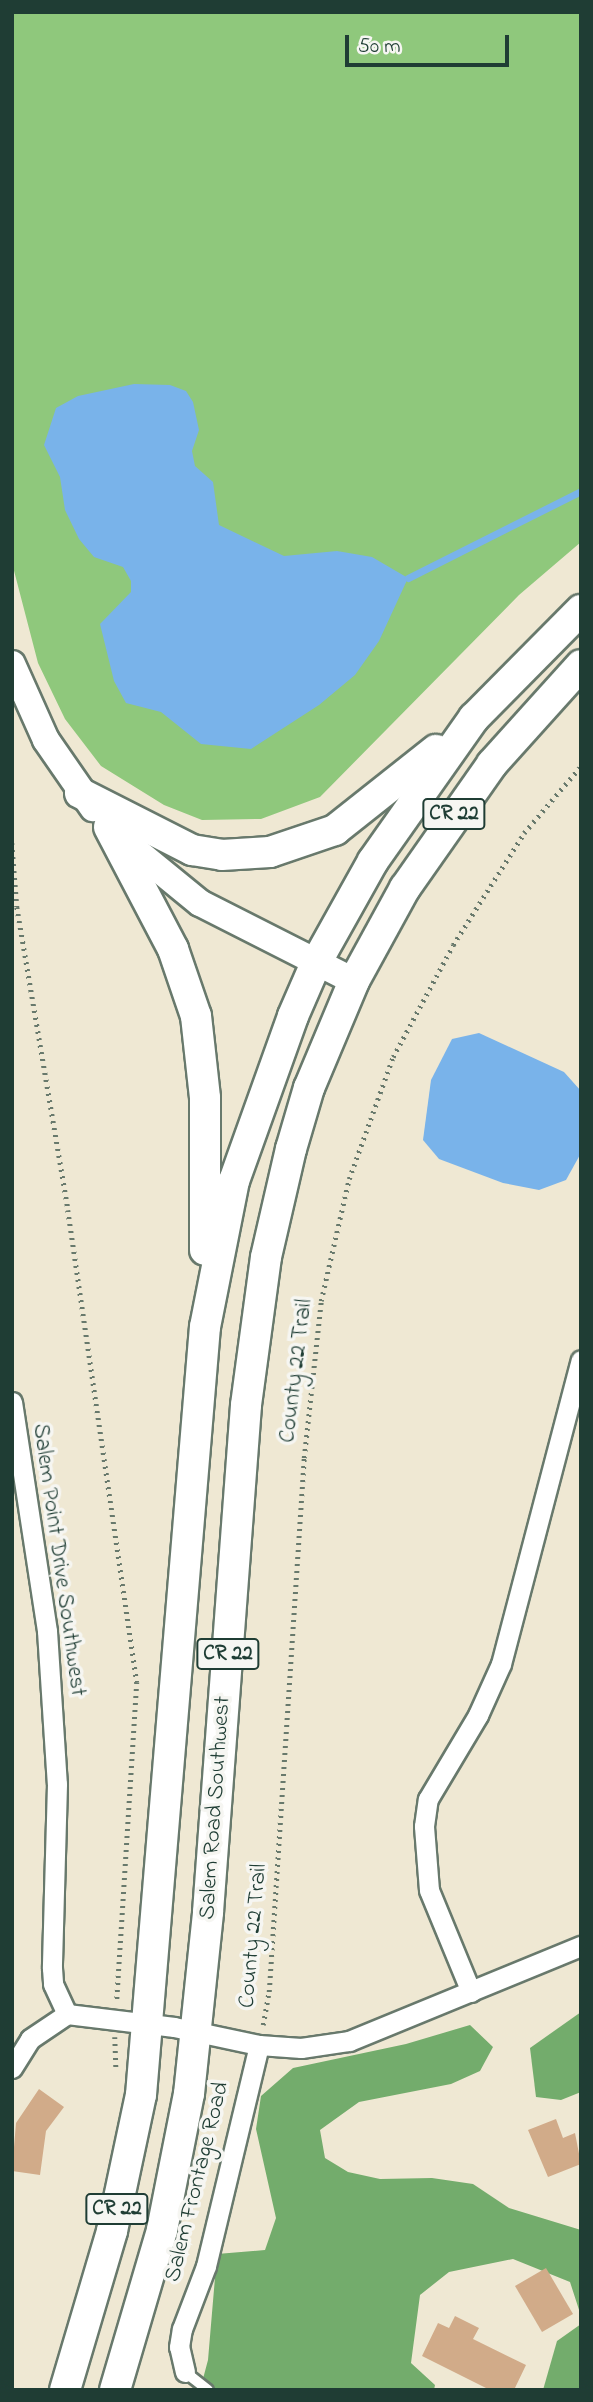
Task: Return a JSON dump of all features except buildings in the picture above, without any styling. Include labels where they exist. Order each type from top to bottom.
[{"type":"main road","name":"CR 22","points":[[316,963],[373,862],[474,718],[581,610]]},
{"type":"main road","points":[[12,664],[32,713],[80,793],[109,827],[200,903],[354,981]]},
{"type":"main road","name":"CR 22","points":[[354,981],[405,888],[463,801],[581,665]]},
{"type":"main road","points":[[80,793],[192,850],[222,855],[282,850],[315,840],[357,815],[474,718]]},
{"type":"main road","points":[[109,827],[173,949],[195,1016],[205,1098],[205,1327]]},
{"type":"main road","name":"Salem Road Southwest","points":[[115,2390],[162,2230],[174,2027],[205,1327],[222,1227],[250,1128],[316,963]]},
{"type":"main road","name":"Salem Road Southwest","points":[[65,2390],[126,2173],[174,2027],[255,1323],[291,1149],[309,1088],[354,981]]},
{"type":"street","points":[[471,1992],[429,1890],[424,1855],[428,1799],[478,1715],[501,1664],[581,1360]]},
{"type":"street","name":"Salem Point Drive Southwest","points":[[12,1402],[47,1631],[57,1784],[52,1968],[53,1984],[67,2014]]},
{"type":"street","points":[[12,2068],[30,2039],[67,2014],[174,2027],[259,2045],[311,2047],[349,2041],[581,1946]]},
{"type":"street","name":"Salem Frontage Road","points":[[185,2372],[179,2347],[182,2329],[206,2266],[259,2045]]},
{"type":"lane","points":[[185,2372],[208,2390]]},
{"type":"path","name":"County 22 Trail","points":[[259,2045],[269,1992],[304,1458],[321,1301],[349,1179],[393,1057],[453,945],[524,833],[581,766]]},
{"type":"path","points":[[12,843],[17,907],[68,1210],[138,1682],[116,2019]]},
{"type":"green space","points":[[12,12],[581,12],[581,542],[519,595],[320,797],[261,819],[202,820],[164,805],[101,766],[65,719],[38,663],[12,563]]},
{"type":"green space","points":[[581,2012],[581,2092],[561,2100],[536,2097],[530,2048]]},
{"type":"green space","points":[[470,2025],[493,2047],[480,2071],[451,2084],[359,2102],[320,2130],[325,2158],[348,2172],[380,2179],[432,2178],[473,2184],[509,2208],[581,2230],[581,2316],[570,2282],[513,2259],[449,2272],[420,2295],[411,2363],[435,2385],[434,2390],[200,2390],[208,2360],[217,2254],[265,2250],[276,2218],[256,2129],[261,2096],[293,2068],[406,2044]]},
{"type":"green space","points":[[581,2324],[581,2390],[543,2390],[557,2341]]},
{"type":"water","points":[[134,384],[170,385],[186,391],[193,402],[199,430],[192,451],[195,466],[213,482],[219,525],[284,556],[337,551],[372,557],[408,578],[379,641],[355,675],[319,705],[251,749],[201,744],[161,712],[126,703],[114,681],[100,624],[131,592],[131,581],[123,567],[94,557],[79,539],[65,510],[60,477],[44,445],[56,408],[78,396]]},
{"type":"water","points":[[479,1033],[564,1072],[581,1091],[581,1153],[566,1180],[539,1190],[503,1183],[439,1159],[423,1140],[431,1080],[452,1039]]},
{"type":"waterway","points":[[408,578],[581,491]]}]
